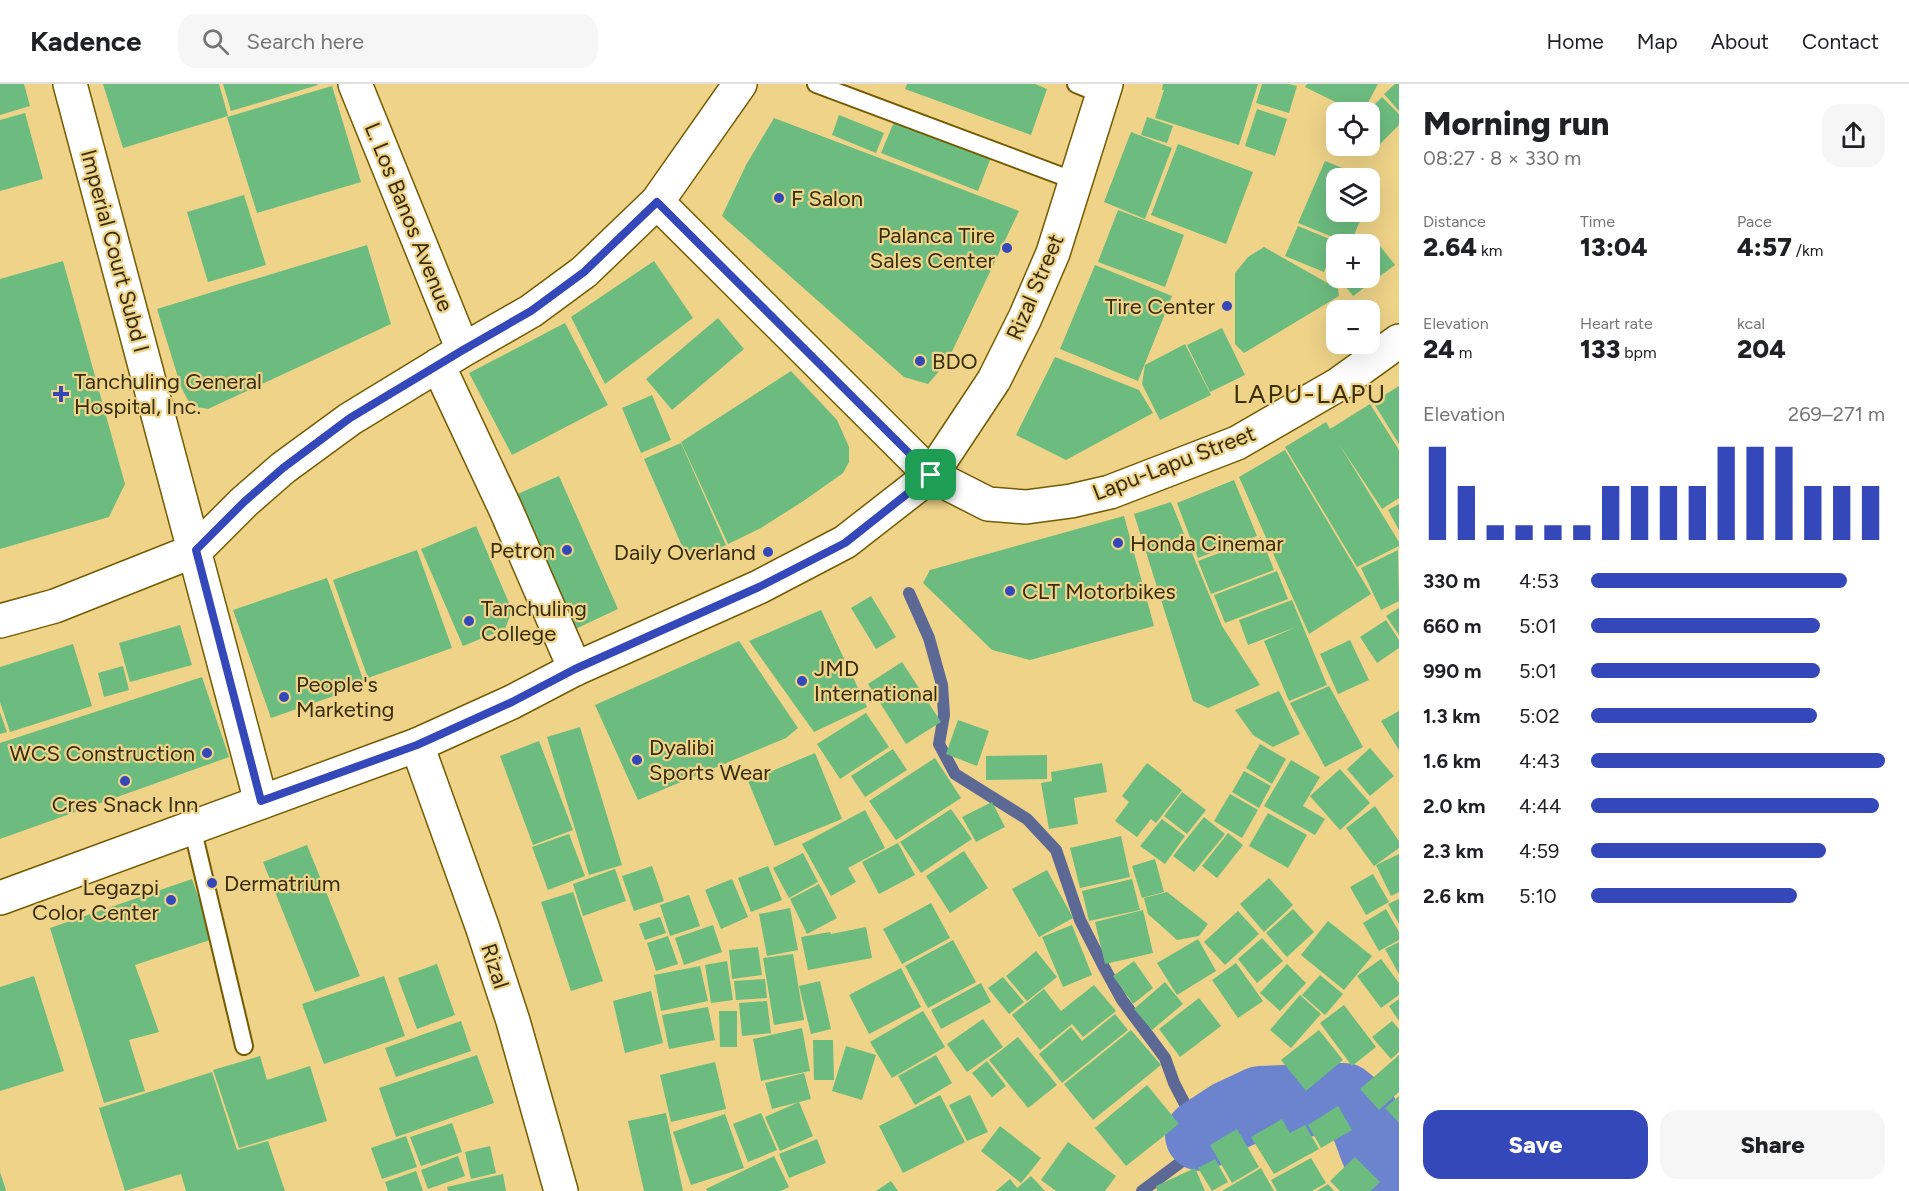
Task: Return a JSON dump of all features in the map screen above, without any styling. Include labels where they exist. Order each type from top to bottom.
[{"type":"street","name":"Imperial Court Subd I","points":[[70,84],[196,550],[261,801]]},
{"type":"street","name":"L. Los Banos Avenue","points":[[355,84],[506,510],[575,669]]},
{"type":"street","points":[[0,621],[55,606],[196,550],[244,502],[283,468],[350,418],[531,311],[584,272],[657,202],[740,84]]},
{"type":"street","name":"Rizal Street","points":[[0,898],[417,745],[512,702],[575,669],[759,587],[845,543],[931,475],[994,380],[1025,318],[1053,253],[1075,181],[1095,88]]},
{"type":"street","name":"Lapu-Lapu Street","points":[[657,202],[931,475],[988,504],[1026,507],[1071,501],[1110,492],[1238,443],[1339,384],[1399,341]]},
{"type":"street","name":"Rizal","points":[[417,745],[482,926],[513,1021],[561,1191]]},
{"type":"lane","points":[[816,84],[1075,181]]},
{"type":"lane","points":[[192,827],[244,1046]]},
{"type":"building","points":[[0,84],[24,84],[30,106],[0,115]]},
{"type":"building","points":[[103,84],[219,84],[228,116],[123,148]]},
{"type":"building","points":[[223,84],[317,84],[318,85],[231,111]]},
{"type":"building","points":[[907,84],[1035,84],[1047,89],[1031,135],[905,89]]},
{"type":"building","points":[[1163,84],[1258,84],[1239,145],[1155,118],[1164,90],[1162,90]]},
{"type":"building","points":[[1262,84],[1297,86],[1289,113],[1256,103]]},
{"type":"building","points":[[1307,84],[1378,84],[1368,102],[1336,102],[1305,87]]},
{"type":"building","points":[[1395,84],[1399,84],[1399,111],[1384,94]]},
{"type":"building","points":[[332,86],[361,182],[257,213],[227,117]]},
{"type":"building","points":[[1382,97],[1399,114],[1399,125],[1380,144],[1380,102],[1377,102]]},
{"type":"building","points":[[1257,109],[1287,119],[1275,156],[1245,146]]},
{"type":"building","points":[[25,113],[43,179],[0,191],[0,120]]},
{"type":"building","points":[[839,115],[884,133],[876,153],[832,135]]},
{"type":"building","points":[[897,115],[993,152],[978,191],[881,153]]},
{"type":"building","points":[[1147,117],[1173,126],[1167,143],[1141,135]]},
{"type":"building","points":[[774,118],[1019,211],[947,362],[928,384],[904,377],[722,216],[746,165]]},
{"type":"building","points":[[1131,132],[1172,148],[1145,219],[1104,202]]},
{"type":"building","points":[[1178,144],[1253,172],[1226,244],[1151,215]]},
{"type":"building","points":[[1325,161],[1342,168],[1326,168],[1326,222],[1360,222],[1354,234],[1326,234],[1298,223]]},
{"type":"building","points":[[244,195],[266,265],[208,282],[187,212]]},
{"type":"building","points":[[1118,210],[1184,235],[1165,287],[1098,262]]},
{"type":"building","points":[[1298,226],[1326,237],[1324,272],[1285,256]]},
{"type":"building","points":[[367,245],[391,324],[208,409],[191,406],[181,387],[157,309]]},
{"type":"building","points":[[1380,246],[1395,265],[1380,276]]},
{"type":"building","points":[[1264,247],[1326,282],[1326,288],[1338,289],[1339,296],[1332,300],[1326,300],[1326,304],[1244,353],[1235,344],[1235,273],[1248,257]]},
{"type":"building","name":"Tanchuling General Hospital, Inc.","points":[[63,261],[125,484],[109,517],[0,549],[0,279]]},
{"type":"building","points":[[654,261],[693,318],[605,384],[571,317]]},
{"type":"building","points":[[1095,265],[1172,296],[1138,381],[1060,349]]},
{"type":"building","points":[[1347,288],[1364,288],[1353,296]]},
{"type":"building","points":[[718,318],[744,349],[672,410],[646,379]]},
{"type":"building","points":[[565,323],[608,405],[512,455],[469,373]]},
{"type":"building","points":[[1222,328],[1245,375],[1210,392],[1187,345]]},
{"type":"building","points":[[1185,344],[1211,395],[1160,420],[1142,384],[1145,365]]},
{"type":"building","points":[[1055,357],[1139,390],[1153,413],[1066,460],[1016,435]]},
{"type":"building","points":[[791,371],[837,420],[849,447],[849,462],[843,473],[805,500],[761,528],[728,544],[681,442]]},
{"type":"building","points":[[1399,386],[1399,444],[1373,402]]},
{"type":"building","points":[[652,395],[671,440],[641,453],[622,408]]},
{"type":"building","points":[[1370,404],[1399,450],[1399,498],[1382,509],[1339,444],[1399,542],[1399,546],[1357,567],[1285,447],[1326,422],[1330,429]]},
{"type":"building","points":[[681,443],[726,545],[689,562],[644,459]]},
{"type":"building","points":[[1285,450],[1371,594],[1309,634],[1239,477]]},
{"type":"building","points":[[559,476],[618,609],[573,630],[513,496]]},
{"type":"building","points":[[1234,480],[1257,536],[1198,558],[1177,503]]},
{"type":"building","points":[[1171,502],[1222,626],[1260,685],[1208,708],[1193,701],[1134,514]]},
{"type":"building","points":[[1399,504],[1399,530],[1388,510]]},
{"type":"building","points":[[1124,516],[1154,626],[1030,660],[992,650],[923,583],[930,570]]},
{"type":"building","points":[[476,526],[512,610],[505,629],[463,646],[421,549]]},
{"type":"building","points":[[1261,537],[1274,570],[1211,594],[1198,561]]},
{"type":"building","points":[[417,550],[452,648],[368,678],[333,580]]},
{"type":"building","points":[[1398,550],[1399,601],[1381,610],[1361,568]]},
{"type":"building","points":[[1277,571],[1288,599],[1225,623],[1214,595]]},
{"type":"building","points":[[327,578],[365,685],[271,718],[233,610]]},
{"type":"building","points":[[871,596],[896,637],[876,649],[851,608]]},
{"type":"building","points":[[1292,600],[1327,685],[1289,701],[1264,641],[1296,627],[1248,645],[1239,620]]},
{"type":"building","points":[[1399,608],[1399,635],[1386,616]]},
{"type":"building","points":[[821,610],[867,707],[814,732],[749,641]]},
{"type":"building","points":[[1386,620],[1399,640],[1399,648],[1377,663],[1360,637]]},
{"type":"building","points":[[180,625],[192,665],[130,682],[119,643]]},
{"type":"building","points":[[1350,640],[1369,680],[1338,694],[1320,654]]},
{"type":"building","points":[[739,641],[798,728],[786,738],[638,800],[595,705]]},
{"type":"building","points":[[73,644],[92,706],[10,732],[0,702],[0,667]]},
{"type":"building","points":[[902,662],[941,722],[906,744],[868,684]]},
{"type":"building","points":[[123,666],[129,690],[104,697],[98,673]]},
{"type":"building","points":[[202,677],[229,757],[0,839],[0,743]]},
{"type":"building","points":[[1329,686],[1363,747],[1325,767],[1290,703]]},
{"type":"building","points":[[1279,691],[1300,734],[1273,747],[1253,735],[1235,710]]},
{"type":"building","points":[[1399,711],[1399,750],[1381,721]]},
{"type":"building","points":[[0,712],[7,732],[0,734]]},
{"type":"building","points":[[866,713],[889,747],[840,779],[817,744]]},
{"type":"building","points":[[958,720],[989,731],[977,766],[946,754]]},
{"type":"building","points":[[580,727],[622,865],[589,875],[547,737]]},
{"type":"building","points":[[539,741],[573,830],[533,845],[500,756]]},
{"type":"building","points":[[1260,744],[1286,759],[1272,784],[1246,768]]},
{"type":"building","points":[[1370,748],[1394,776],[1370,796],[1347,769]]},
{"type":"building","points":[[893,749],[907,770],[865,797],[851,776]]},
{"type":"building","points":[[815,753],[842,819],[775,846],[748,781]]},
{"type":"building","points":[[1047,755],[1047,779],[986,780],[986,756]]},
{"type":"building","points":[[935,758],[961,798],[896,840],[869,801]]},
{"type":"building","points":[[1291,760],[1320,777],[1303,806],[1325,819],[1315,835],[1264,806]]},
{"type":"building","points":[[1102,763],[1107,792],[1074,798],[1078,824],[1049,829],[1041,783],[1052,781],[1051,772]]},
{"type":"building","points":[[1147,763],[1182,790],[1156,823],[1151,819],[1137,837],[1115,821],[1129,802],[1122,796]]},
{"type":"building","points":[[1340,769],[1370,803],[1340,830],[1310,796]]},
{"type":"building","points":[[1244,771],[1271,786],[1259,808],[1232,792]]},
{"type":"building","points":[[1182,792],[1206,810],[1187,834],[1164,816]]},
{"type":"building","points":[[1230,794],[1258,810],[1242,838],[1214,821]]},
{"type":"building","points":[[992,802],[1005,827],[976,842],[962,817]]},
{"type":"building","points":[[1375,806],[1399,841],[1399,848],[1374,866],[1346,828]]},
{"type":"building","points":[[951,809],[972,839],[921,873],[900,842]]},
{"type":"building","points":[[865,810],[885,848],[848,868],[856,882],[831,896],[802,844]]},
{"type":"building","points":[[1268,813],[1307,835],[1288,868],[1249,846]]},
{"type":"building","points":[[1204,817],[1225,834],[1194,872],[1173,856]]},
{"type":"building","points":[[1162,819],[1185,836],[1165,864],[1140,846]]},
{"type":"building","points":[[1228,833],[1243,845],[1217,878],[1202,866]]},
{"type":"building","points":[[569,834],[585,876],[548,890],[532,847]]},
{"type":"building","points":[[1121,836],[1130,877],[1080,888],[1070,848]]},
{"type":"building","points":[[898,843],[915,875],[879,894],[862,862]]},
{"type":"building","points":[[307,845],[360,976],[315,992],[263,862]]},
{"type":"building","points":[[964,851],[988,888],[950,913],[926,876]]},
{"type":"building","points":[[803,853],[818,882],[789,898],[773,868]]},
{"type":"building","points":[[1399,854],[1399,892],[1391,896],[1376,865]]},
{"type":"building","points":[[1155,859],[1164,892],[1142,898],[1132,866]]},
{"type":"building","points":[[652,866],[664,901],[634,911],[622,876]]},
{"type":"building","points":[[768,866],[782,900],[751,912],[738,878]]},
{"type":"building","points":[[615,869],[626,901],[583,916],[573,884]]},
{"type":"building","points":[[1047,870],[1073,918],[1039,937],[1012,889]]},
{"type":"building","points":[[1373,874],[1389,902],[1366,915],[1350,887]]},
{"type":"building","points":[[1269,878],[1293,905],[1264,932],[1240,904]]},
{"type":"building","points":[[192,879],[213,939],[135,965],[159,1032],[129,1040],[145,1091],[104,1103],[50,928]]},
{"type":"building","points":[[732,879],[748,917],[721,929],[705,890]]},
{"type":"building","points":[[1132,879],[1140,910],[1089,921],[1082,891]]},
{"type":"building","points":[[819,884],[837,918],[807,934],[790,899]]},
{"type":"building","points":[[573,892],[603,981],[571,991],[541,902]]},
{"type":"building","points":[[1167,892],[1208,924],[1199,936],[1177,940],[1148,914],[1144,898]]},
{"type":"building","points":[[689,895],[700,926],[670,936],[660,905]]},
{"type":"building","points":[[1399,899],[1399,924],[1388,904]]},
{"type":"building","points":[[931,903],[950,938],[902,964],[883,929]]},
{"type":"building","points":[[790,908],[798,950],[767,956],[759,914]]},
{"type":"building","points":[[1293,909],[1314,932],[1287,957],[1266,933]]},
{"type":"building","points":[[1386,909],[1399,932],[1399,940],[1379,951],[1363,923]]},
{"type":"building","points":[[1143,910],[1153,953],[1105,964],[1095,922]]},
{"type":"building","points":[[1238,911],[1259,934],[1225,965],[1204,942]]},
{"type":"building","points":[[660,917],[666,933],[645,940],[639,924]]},
{"type":"building","points":[[1328,921],[1372,956],[1344,990],[1301,955]]},
{"type":"building","points":[[713,925],[722,952],[684,965],[675,938]]},
{"type":"building","points":[[1072,925],[1092,975],[1063,987],[1042,937]]},
{"type":"building","points":[[866,927],[872,958],[808,970],[801,937]]},
{"type":"building","points":[[668,936],[678,964],[656,971],[647,943]]},
{"type":"building","points":[[1262,938],[1283,961],[1257,983],[1238,959]]},
{"type":"building","points":[[1198,939],[1216,971],[1177,995],[1157,963]]},
{"type":"building","points":[[953,940],[976,982],[928,1008],[905,966]]},
{"type":"building","points":[[1399,942],[1399,974],[1385,949]]},
{"type":"building","points":[[758,947],[762,975],[732,979],[729,950]]},
{"type":"building","points":[[1036,951],[1057,977],[1027,1001],[1006,976]]},
{"type":"building","points":[[793,954],[804,1020],[774,1025],[763,958]]},
{"type":"building","points":[[1381,959],[1399,983],[1399,995],[1381,1008],[1357,976]]},
{"type":"building","points":[[727,961],[733,1000],[711,1003],[705,965]]},
{"type":"building","points":[[1134,961],[1153,988],[1133,1004],[1113,976]]},
{"type":"building","points":[[1236,963],[1263,1001],[1238,1018],[1212,980]]},
{"type":"building","points":[[437,964],[455,1015],[417,1029],[398,978]]},
{"type":"building","points":[[1287,964],[1306,983],[1280,1011],[1260,993]]},
{"type":"building","points":[[700,966],[708,1001],[661,1011],[654,975]]},
{"type":"building","points":[[901,968],[921,1007],[869,1034],[849,995]]},
{"type":"building","points":[[1320,975],[1343,994],[1325,1015],[1302,995]]},
{"type":"building","points":[[34,976],[64,1071],[0,1091],[0,987]]},
{"type":"building","points":[[384,976],[405,1036],[324,1064],[302,1004]]},
{"type":"building","points":[[1003,977],[1024,1002],[1009,1014],[988,988]]},
{"type":"building","points":[[765,979],[767,998],[736,1000],[734,981]]},
{"type":"building","points":[[820,981],[831,1029],[811,1034],[799,986]]},
{"type":"building","points":[[1165,982],[1183,1004],[1152,1030],[1134,1009]]},
{"type":"building","points":[[981,983],[991,1002],[941,1029],[931,1010]]},
{"type":"building","points":[[1094,985],[1116,1011],[1083,1037],[1072,1024],[1040,1050],[1012,1015],[1044,989],[1061,1011]]},
{"type":"building","points":[[651,991],[663,1043],[625,1053],[613,1001]]},
{"type":"building","points":[[1300,995],[1321,1014],[1291,1048],[1270,1030]]},
{"type":"building","points":[[1199,998],[1221,1026],[1180,1057],[1159,1029]]},
{"type":"building","points":[[1399,999],[1399,1021],[1389,1006]]},
{"type":"building","points":[[767,1001],[771,1033],[742,1036],[739,1003]]},
{"type":"building","points":[[1344,1005],[1376,1047],[1352,1066],[1320,1023]]},
{"type":"building","points":[[708,1007],[715,1040],[669,1049],[662,1015]]},
{"type":"building","points":[[719,1011],[737,1011],[737,1047],[720,1047]]},
{"type":"building","points":[[923,1011],[945,1047],[892,1078],[870,1042]]},
{"type":"building","points":[[1115,1014],[1128,1030],[1062,1083],[1039,1054],[1071,1027],[1082,1041]]},
{"type":"building","points":[[983,1019],[1003,1047],[967,1072],[947,1044]]},
{"type":"building","points":[[461,1021],[471,1051],[396,1077],[385,1048]]},
{"type":"building","points":[[1392,1021],[1399,1029],[1399,1052],[1391,1059],[1372,1037]]},
{"type":"building","points":[[802,1028],[810,1071],[761,1081],[753,1039]]},
{"type":"building","points":[[1131,1030],[1161,1065],[1093,1120],[1064,1084]]},
{"type":"building","points":[[1319,1030],[1343,1060],[1306,1091],[1281,1060]]},
{"type":"building","points":[[1018,1037],[1057,1085],[1028,1108],[989,1060]]},
{"type":"building","points":[[813,1040],[833,1040],[834,1080],[814,1080]]},
{"type":"building","points":[[846,1046],[876,1055],[862,1100],[832,1091]]},
{"type":"building","points":[[477,1055],[494,1103],[396,1137],[379,1088]]},
{"type":"building","points":[[936,1055],[952,1083],[915,1105],[898,1076]]},
{"type":"building","points":[[1399,1055],[1399,1092],[1379,1110],[1360,1089]]},
{"type":"building","points":[[260,1056],[267,1080],[310,1066],[327,1121],[239,1148],[213,1070]]},
{"type":"building","points":[[987,1061],[1006,1086],[992,1097],[972,1073]]},
{"type":"building","points":[[715,1062],[726,1109],[671,1122],[660,1075]]},
{"type":"building","points":[[212,1072],[237,1150],[268,1141],[285,1191],[186,1191],[181,1174],[125,1191],[99,1108]]},
{"type":"building","points":[[804,1073],[811,1099],[772,1109],[765,1083]]},
{"type":"building","points":[[1147,1085],[1179,1124],[1126,1166],[1095,1128]]},
{"type":"building","points":[[940,1095],[965,1142],[903,1173],[879,1126]]},
{"type":"building","points":[[970,1095],[988,1132],[967,1141],[949,1105]]},
{"type":"building","points":[[1399,1096],[1399,1123],[1385,1108]]},
{"type":"building","points":[[799,1102],[813,1136],[780,1151],[765,1117]]},
{"type":"building","points":[[1338,1106],[1352,1130],[1321,1148],[1308,1125]]},
{"type":"building","points":[[666,1113],[683,1191],[644,1191],[628,1121]]},
{"type":"building","points":[[761,1113],[777,1150],[748,1162],[733,1124]]},
{"type":"building","points":[[725,1114],[744,1168],[691,1185],[673,1132]]},
{"type":"building","points":[[1282,1119],[1290,1133],[1305,1125],[1319,1149],[1274,1174],[1251,1137]]},
{"type":"building","points":[[452,1123],[462,1152],[421,1166],[410,1137]]},
{"type":"building","points":[[1000,1126],[1041,1158],[1021,1183],[981,1151]]},
{"type":"building","points":[[1237,1129],[1259,1167],[1232,1183],[1210,1145]]},
{"type":"building","points":[[406,1136],[417,1167],[382,1179],[371,1148]]},
{"type":"building","points":[[817,1139],[826,1163],[789,1178],[779,1154]]},
{"type":"building","points":[[1068,1142],[1116,1176],[1105,1191],[1056,1191],[1041,1180]]},
{"type":"building","points":[[490,1146],[496,1173],[471,1179],[465,1152]]},
{"type":"building","points":[[458,1156],[465,1176],[428,1189],[421,1170]]},
{"type":"building","points":[[774,1156],[789,1187],[781,1191],[707,1191],[706,1189]]},
{"type":"building","points":[[1355,1157],[1380,1182],[1371,1191],[1340,1191],[1330,1181]]},
{"type":"building","points":[[1311,1158],[1326,1183],[1312,1191],[1277,1191],[1271,1180]]},
{"type":"building","points":[[1215,1159],[1228,1182],[1212,1191],[1198,1168]]},
{"type":"building","points":[[1195,1168],[1205,1191],[1157,1191],[1156,1186]]},
{"type":"building","points":[[1261,1168],[1274,1191],[1222,1191]]},
{"type":"building","points":[[416,1171],[423,1191],[388,1191],[385,1182]]},
{"type":"building","points":[[0,1172],[6,1190],[5,1191],[0,1191]]},
{"type":"building","points":[[503,1174],[506,1191],[448,1191],[447,1187]]},
{"type":"building","points":[[1031,1176],[1045,1191],[996,1191],[1010,1179],[1017,1188]]},
{"type":"building","points":[[891,1181],[898,1191],[876,1191]]},
{"type":"building","points":[[1328,1184],[1334,1191],[1317,1191]]},
{"type":"waterway","points":[[909,593],[929,638],[942,685],[944,715],[939,744],[955,774],[1027,819],[1056,850],[1080,920],[1122,1000],[1165,1058],[1174,1083],[1201,1135],[1181,1162],[1142,1191]]},
{"type":"waterway","points":[[1201,1135],[1230,1116],[1260,1102],[1344,1099],[1363,1115],[1376,1150],[1399,1190]]},
{"type":"place","name":"F Salon","points":[[779,198]]},
{"type":"place","name":"Palanca Tire Sales Center","points":[[1007,248]]},
{"type":"place","name":"Tire Center","points":[[1227,306]]},
{"type":"place","name":"BDO","points":[[920,361]]},
{"type":"place","name":"Tanchuling General Hospital, Inc.","points":[[61,394]]},
{"type":"place","name":"Honda Cinemar","points":[[1118,543]]},
{"type":"place","name":"Petron","points":[[567,550]]},
{"type":"place","name":"Daily Overland","points":[[768,552]]},
{"type":"place","name":"CLT Motorbikes","points":[[1010,591]]},
{"type":"place","name":"Tanchuling College","points":[[469,621]]},
{"type":"place","name":"JMD International","points":[[802,681]]},
{"type":"place","name":"People's Marketing","points":[[284,697]]},
{"type":"place","name":"WCS Construction","points":[[207,753]]},
{"type":"place","name":"Dyalibi Sports Wear","points":[[637,760]]},
{"type":"place","name":"Cres Snack Inn","points":[[125,781]]},
{"type":"place","name":"Dermatrium","points":[[212,883]]},
{"type":"place","name":"Legazpi Color Center","points":[[171,900]]},
{"type":"district","name":"LAPU-LAPU","points":[[1310,394]]},
{"type":"route","points":[[657,202],[931,475],[845,543],[759,587],[575,669],[512,702],[417,745],[261,801],[196,550],[244,502],[283,468],[350,418],[531,311],[584,272],[657,202]]}]
